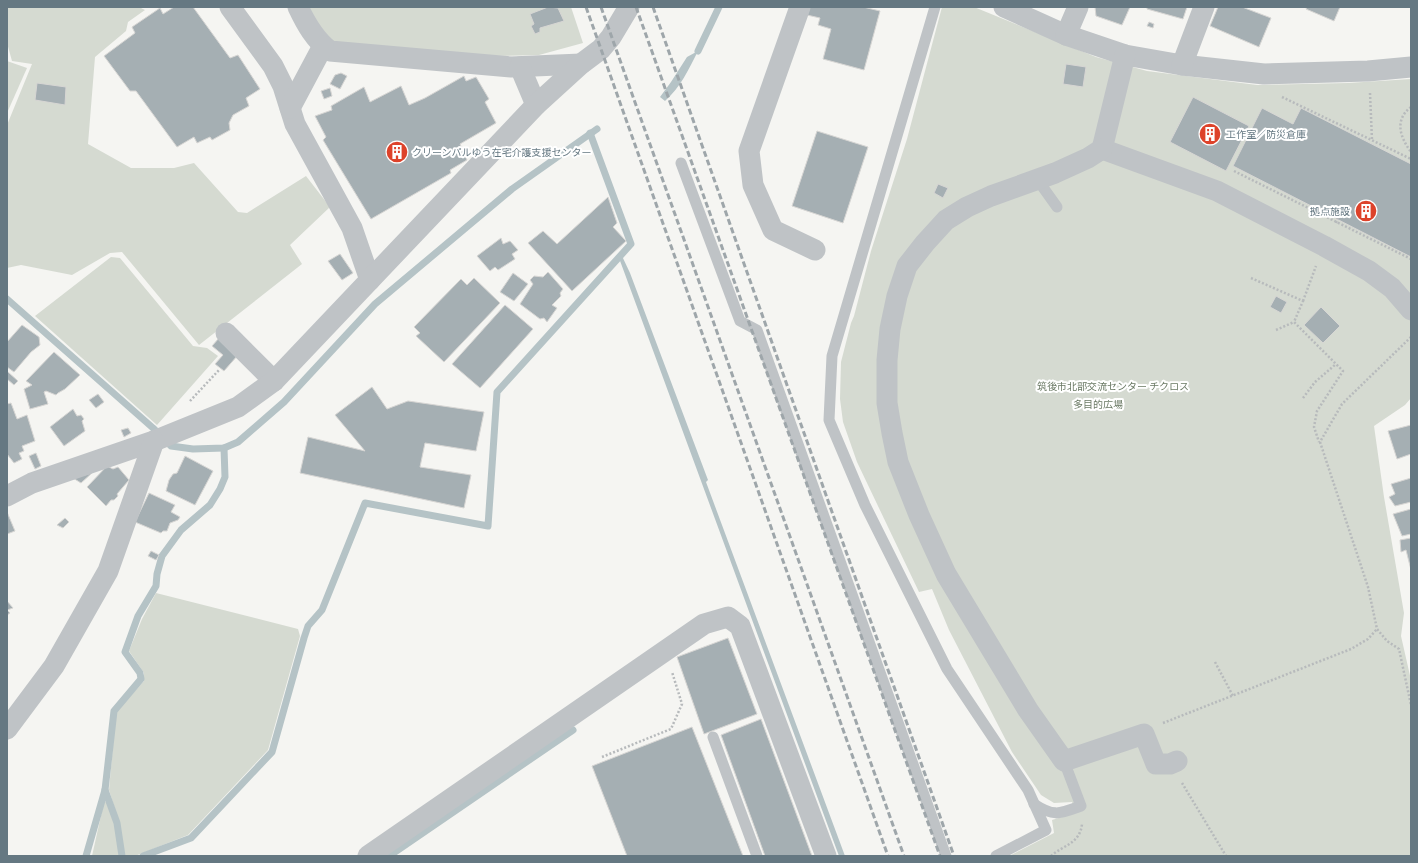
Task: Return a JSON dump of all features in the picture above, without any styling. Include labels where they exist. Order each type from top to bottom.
[{"type":"street","points":[[230,7],[273,66],[283,86],[295,124],[352,228],[370,280]]},
{"type":"street","points":[[298,7],[308,27],[330,51],[520,67],[581,64]]},
{"type":"street","points":[[7,496],[32,483],[154,441],[238,407],[274,381],[536,105],[581,64],[601,49],[611,37],[629,7]]},
{"type":"street","points":[[800,7],[749,151],[752,185],[773,230],[815,250]]},
{"type":"street","points":[[1004,7],[1066,35],[1125,54],[1182,65],[1264,74],[1368,71],[1411,67]]},
{"type":"street","points":[[1066,35],[1078,7]]},
{"type":"street","points":[[1182,65],[1204,7]]},
{"type":"street","points":[[290,108],[324,46]]},
{"type":"street","points":[[1125,54],[1102,148],[1088,158],[967,207],[946,220],[925,243],[908,266],[897,296],[890,329],[887,360],[887,402],[898,462],[919,515],[946,574],[1028,710],[1064,761],[1144,734],[1156,764],[1174,762]]},
{"type":"street","points":[[520,67],[536,105]]},
{"type":"street","points":[[1102,148],[1217,191],[1324,246],[1369,270],[1392,288],[1411,310]]},
{"type":"street","points":[[226,333],[274,381]]},
{"type":"street","points":[[7,729],[54,666],[108,572],[154,441]]},
{"type":"street","points":[[368,856],[704,624],[728,617],[740,626],[826,856]]},
{"type":"lane","points":[[935,7],[832,356],[829,420],[865,505],[947,669],[1028,790],[1046,830],[996,856]]},
{"type":"lane","points":[[681,163],[740,321],[757,330],[946,856]]},
{"type":"lane","points":[[1037,179],[1057,207]]},
{"type":"lane","points":[[713,737],[757,856]]},
{"type":"lane","points":[[1034,803],[1047,812],[1063,813],[1081,806],[1064,761]]},
{"type":"path","points":[[1370,92],[1372,140]]},
{"type":"path","points":[[1276,94],[1411,159]]},
{"type":"path","points":[[1411,107],[1405,112],[1400,120],[1400,130],[1405,144],[1411,152]]},
{"type":"path","points":[[1234,171],[1411,259]]},
{"type":"path","points":[[1276,330],[1294,322],[1315,271]]},
{"type":"path","points":[[1251,278],[1302,301]]},
{"type":"path","points":[[1294,322],[1343,371],[1318,411],[1314,427],[1368,587],[1377,629],[1387,641],[1399,649],[1411,705]]},
{"type":"path","points":[[1320,442],[1342,404],[1411,337]]},
{"type":"path","points":[[1303,398],[1316,382],[1336,364]]},
{"type":"path","points":[[1144,734],[1161,724],[1351,649],[1368,639],[1377,629]]},
{"type":"path","points":[[602,757],[671,729],[682,704],[665,650]]},
{"type":"path","points":[[1215,662],[1233,696]]},
{"type":"path","points":[[1174,762],[1226,856]]},
{"type":"path","points":[[1051,856],[1055,852],[1070,845],[1081,831],[1083,812],[1081,806]]},
{"type":"green space","points":[[9,7],[139,7],[145,10],[128,22],[126,31],[95,57],[88,144],[131,168],[174,168],[194,163],[238,212],[247,213],[306,176],[330,207],[290,245],[302,264],[199,345],[122,252],[110,253],[72,275],[21,265],[7,268],[7,125],[32,64],[12,61],[7,43],[7,9]]},
{"type":"green space","points":[[304,7],[571,7],[583,43],[539,55],[494,56],[335,45]]},
{"type":"green space","name":"筑後市北部交流センター チクロス","points":[[942,7],[974,7],[1096,57],[1147,71],[1257,85],[1348,83],[1411,79],[1411,398],[1405,405],[1374,426],[1384,497],[1404,613],[1401,636],[1411,680],[1411,856],[1009,856],[1054,833],[1052,820],[1075,813],[1072,802],[1054,803],[1041,795],[1012,752],[949,630],[932,589],[919,592],[857,462],[843,422],[840,399],[841,362],[851,323],[871,251],[907,139]]},
{"type":"green space","points":[[7,61],[27,68],[7,113]]},
{"type":"green space","points":[[111,257],[120,258],[193,346],[207,348],[218,356],[157,425],[35,316]]},
{"type":"green space","points":[[156,593],[298,629],[300,636],[268,750],[188,835],[135,856],[124,856],[120,825],[109,790],[116,712],[144,681],[144,673],[129,651],[142,619]]},
{"type":"green space","points":[[108,801],[115,824],[119,856],[92,856],[104,802]]},
{"type":"shaded area","points":[[698,51],[680,84],[665,101],[660,97],[687,57]]},
{"type":"shaded area","points":[[622,256],[630,273],[708,480],[706,482],[845,856],[839,856],[619,258]]},
{"type":"building","points":[[174,7],[193,7],[230,58],[238,55],[260,89],[246,98],[249,106],[233,115],[229,123],[230,130],[212,140],[210,137],[197,143],[194,137],[177,147],[136,91],[130,91],[104,56],[135,33],[132,27],[160,8],[163,14]]},
{"type":"building","points":[[548,7],[558,8],[564,21],[540,28],[540,32],[535,34],[531,26],[534,24],[530,14]]},
{"type":"building","points":[[809,7],[863,7],[880,11],[864,70],[823,59],[831,29],[818,25],[820,18],[807,15]]},
{"type":"building","points":[[1095,7],[1130,7],[1122,25],[1096,16]]},
{"type":"building","points":[[1147,7],[1187,7],[1183,19],[1147,9]]},
{"type":"building","points":[[1218,7],[1242,7],[1271,18],[1259,47],[1210,26]]},
{"type":"building","points":[[1307,7],[1340,7],[1334,21],[1306,9]]},
{"type":"building","points":[[1149,22],[1154,24],[1153,28],[1147,26]]},
{"type":"building","points":[[1066,64],[1086,67],[1083,87],[1063,84]]},
{"type":"building","points":[[341,73],[347,76],[340,89],[330,84],[335,75]]},
{"type":"building","name":"クリーンパルゆう在宅介護支援センター","points":[[464,76],[466,81],[476,77],[489,99],[485,102],[496,123],[460,144],[467,160],[450,170],[451,173],[371,219],[323,140],[326,137],[315,116],[332,110],[331,106],[364,87],[370,102],[401,86],[409,105],[425,98]]},
{"type":"building","points":[[37,83],[66,87],[65,105],[35,100]]},
{"type":"building","points":[[330,88],[332,96],[324,99],[321,91]]},
{"type":"building","name":"工作室／防災倉庫","points":[[1193,97],[1249,126],[1226,171],[1170,142]]},
{"type":"building","name":"拠点施設","points":[[1262,108],[1293,124],[1301,108],[1411,164],[1411,257],[1233,166]]},
{"type":"building","points":[[817,131],[868,147],[843,223],[792,206]]},
{"type":"building","points":[[938,184],[948,188],[943,198],[934,193]]},
{"type":"building","points":[[608,197],[617,223],[613,227],[626,241],[572,291],[528,243],[543,231],[557,244]]},
{"type":"building","points":[[501,238],[503,244],[510,241],[518,250],[512,254],[515,259],[498,270],[495,267],[490,271],[477,256]]},
{"type":"building","points":[[340,254],[353,273],[342,280],[328,261]]},
{"type":"building","points":[[548,272],[563,289],[560,293],[561,296],[552,305],[557,308],[547,322],[544,318],[540,319],[520,304],[533,284],[530,280],[534,276],[543,277]]},
{"type":"building","points":[[513,273],[528,284],[514,301],[500,292]]},
{"type":"building","points":[[474,278],[500,303],[444,362],[416,336],[420,333],[414,327],[461,279],[467,285]]},
{"type":"building","points":[[1276,296],[1287,302],[1281,313],[1270,307]]},
{"type":"building","points":[[505,305],[533,329],[480,388],[452,364]]},
{"type":"building","points":[[1321,307],[1340,326],[1323,343],[1304,325]]},
{"type":"building","points":[[22,325],[39,337],[40,345],[31,352],[14,372],[7,367],[7,342]]},
{"type":"building","points":[[219,338],[238,355],[224,371],[215,364],[223,355],[212,346]]},
{"type":"building","points":[[54,352],[80,375],[56,395],[46,391],[44,392],[48,404],[30,409],[24,389],[32,385],[26,381]]},
{"type":"building","points":[[8,372],[18,381],[14,385],[7,379]]},
{"type":"building","points":[[372,387],[387,409],[408,401],[484,412],[476,451],[425,443],[420,467],[471,475],[464,508],[300,473],[308,437],[365,451],[335,415]]},
{"type":"building","points":[[98,394],[104,402],[96,408],[89,400]]},
{"type":"building","points":[[11,403],[17,419],[27,415],[35,441],[22,446],[24,451],[19,453],[22,459],[14,463],[7,454],[7,404]]},
{"type":"building","points":[[73,409],[77,416],[81,415],[84,419],[82,421],[85,431],[64,446],[50,427]]},
{"type":"building","points":[[1411,425],[1411,454],[1397,459],[1388,431]]},
{"type":"building","points":[[128,428],[131,433],[124,437],[121,430]]},
{"type":"building","points":[[36,453],[41,466],[35,469],[29,456]]},
{"type":"building","points":[[185,456],[213,471],[195,505],[166,491],[169,480],[173,474],[177,473]]},
{"type":"building","points":[[107,466],[113,469],[118,467],[129,480],[117,494],[118,496],[114,500],[111,500],[106,506],[87,487]]},
{"type":"building","points":[[92,473],[81,483],[73,478]]},
{"type":"building","points":[[1411,478],[1411,502],[1395,506],[1389,497],[1395,494],[1391,484]]},
{"type":"building","points":[[149,493],[175,505],[171,512],[180,517],[178,520],[170,523],[167,531],[163,531],[161,533],[135,522]]},
{"type":"building","points":[[1411,509],[1411,534],[1402,536],[1393,514]]},
{"type":"building","points":[[7,512],[15,531],[7,534]]},
{"type":"building","points":[[65,518],[69,522],[63,528],[57,525]]},
{"type":"building","points":[[1411,538],[1411,570],[1406,550],[1401,552],[1400,540]]},
{"type":"building","points":[[151,551],[159,555],[156,560],[148,556]]},
{"type":"building","points":[[7,601],[13,608],[7,610]]},
{"type":"building","points":[[728,638],[757,714],[704,734],[677,657]]},
{"type":"building","points":[[761,719],[812,856],[765,856],[721,735]]},
{"type":"building","points":[[692,727],[743,856],[627,856],[592,766]]},
{"type":"waterway","points":[[698,51],[719,7]]},
{"type":"waterway","points":[[7,299],[153,428],[171,446],[193,449],[224,448],[238,442],[284,402],[375,304],[512,189],[597,129]]},
{"type":"waterway","points":[[143,856],[191,838],[272,752],[308,626],[322,610],[365,503],[488,526],[497,392],[631,244],[590,133]]},
{"type":"waterway","points":[[86,856],[105,790],[114,711],[141,679],[140,673],[125,652],[138,616],[156,586],[157,574],[162,556],[181,530],[210,505],[220,489],[225,477],[224,448]]},
{"type":"waterway","points":[[389,856],[573,730]]},
{"type":"waterway","points":[[105,790],[117,823],[122,856]]},
{"type":"railway","points":[[586,7],[888,856]]},
{"type":"railway","points":[[601,7],[904,856]]},
{"type":"railway","points":[[636,7],[940,856]]},
{"type":"railway","points":[[653,7],[954,856]]},
{"type":"place","name":"工作室／防災倉庫","points":[[1210,134]]},
{"type":"place","name":"クリーンパルゆう在宅介護支援センター","points":[[397,152]]},
{"type":"place","name":"拠点施設","points":[[1366,211]]},
{"type":"park label","name":"多目的広場","points":[[1098,404]]}]
